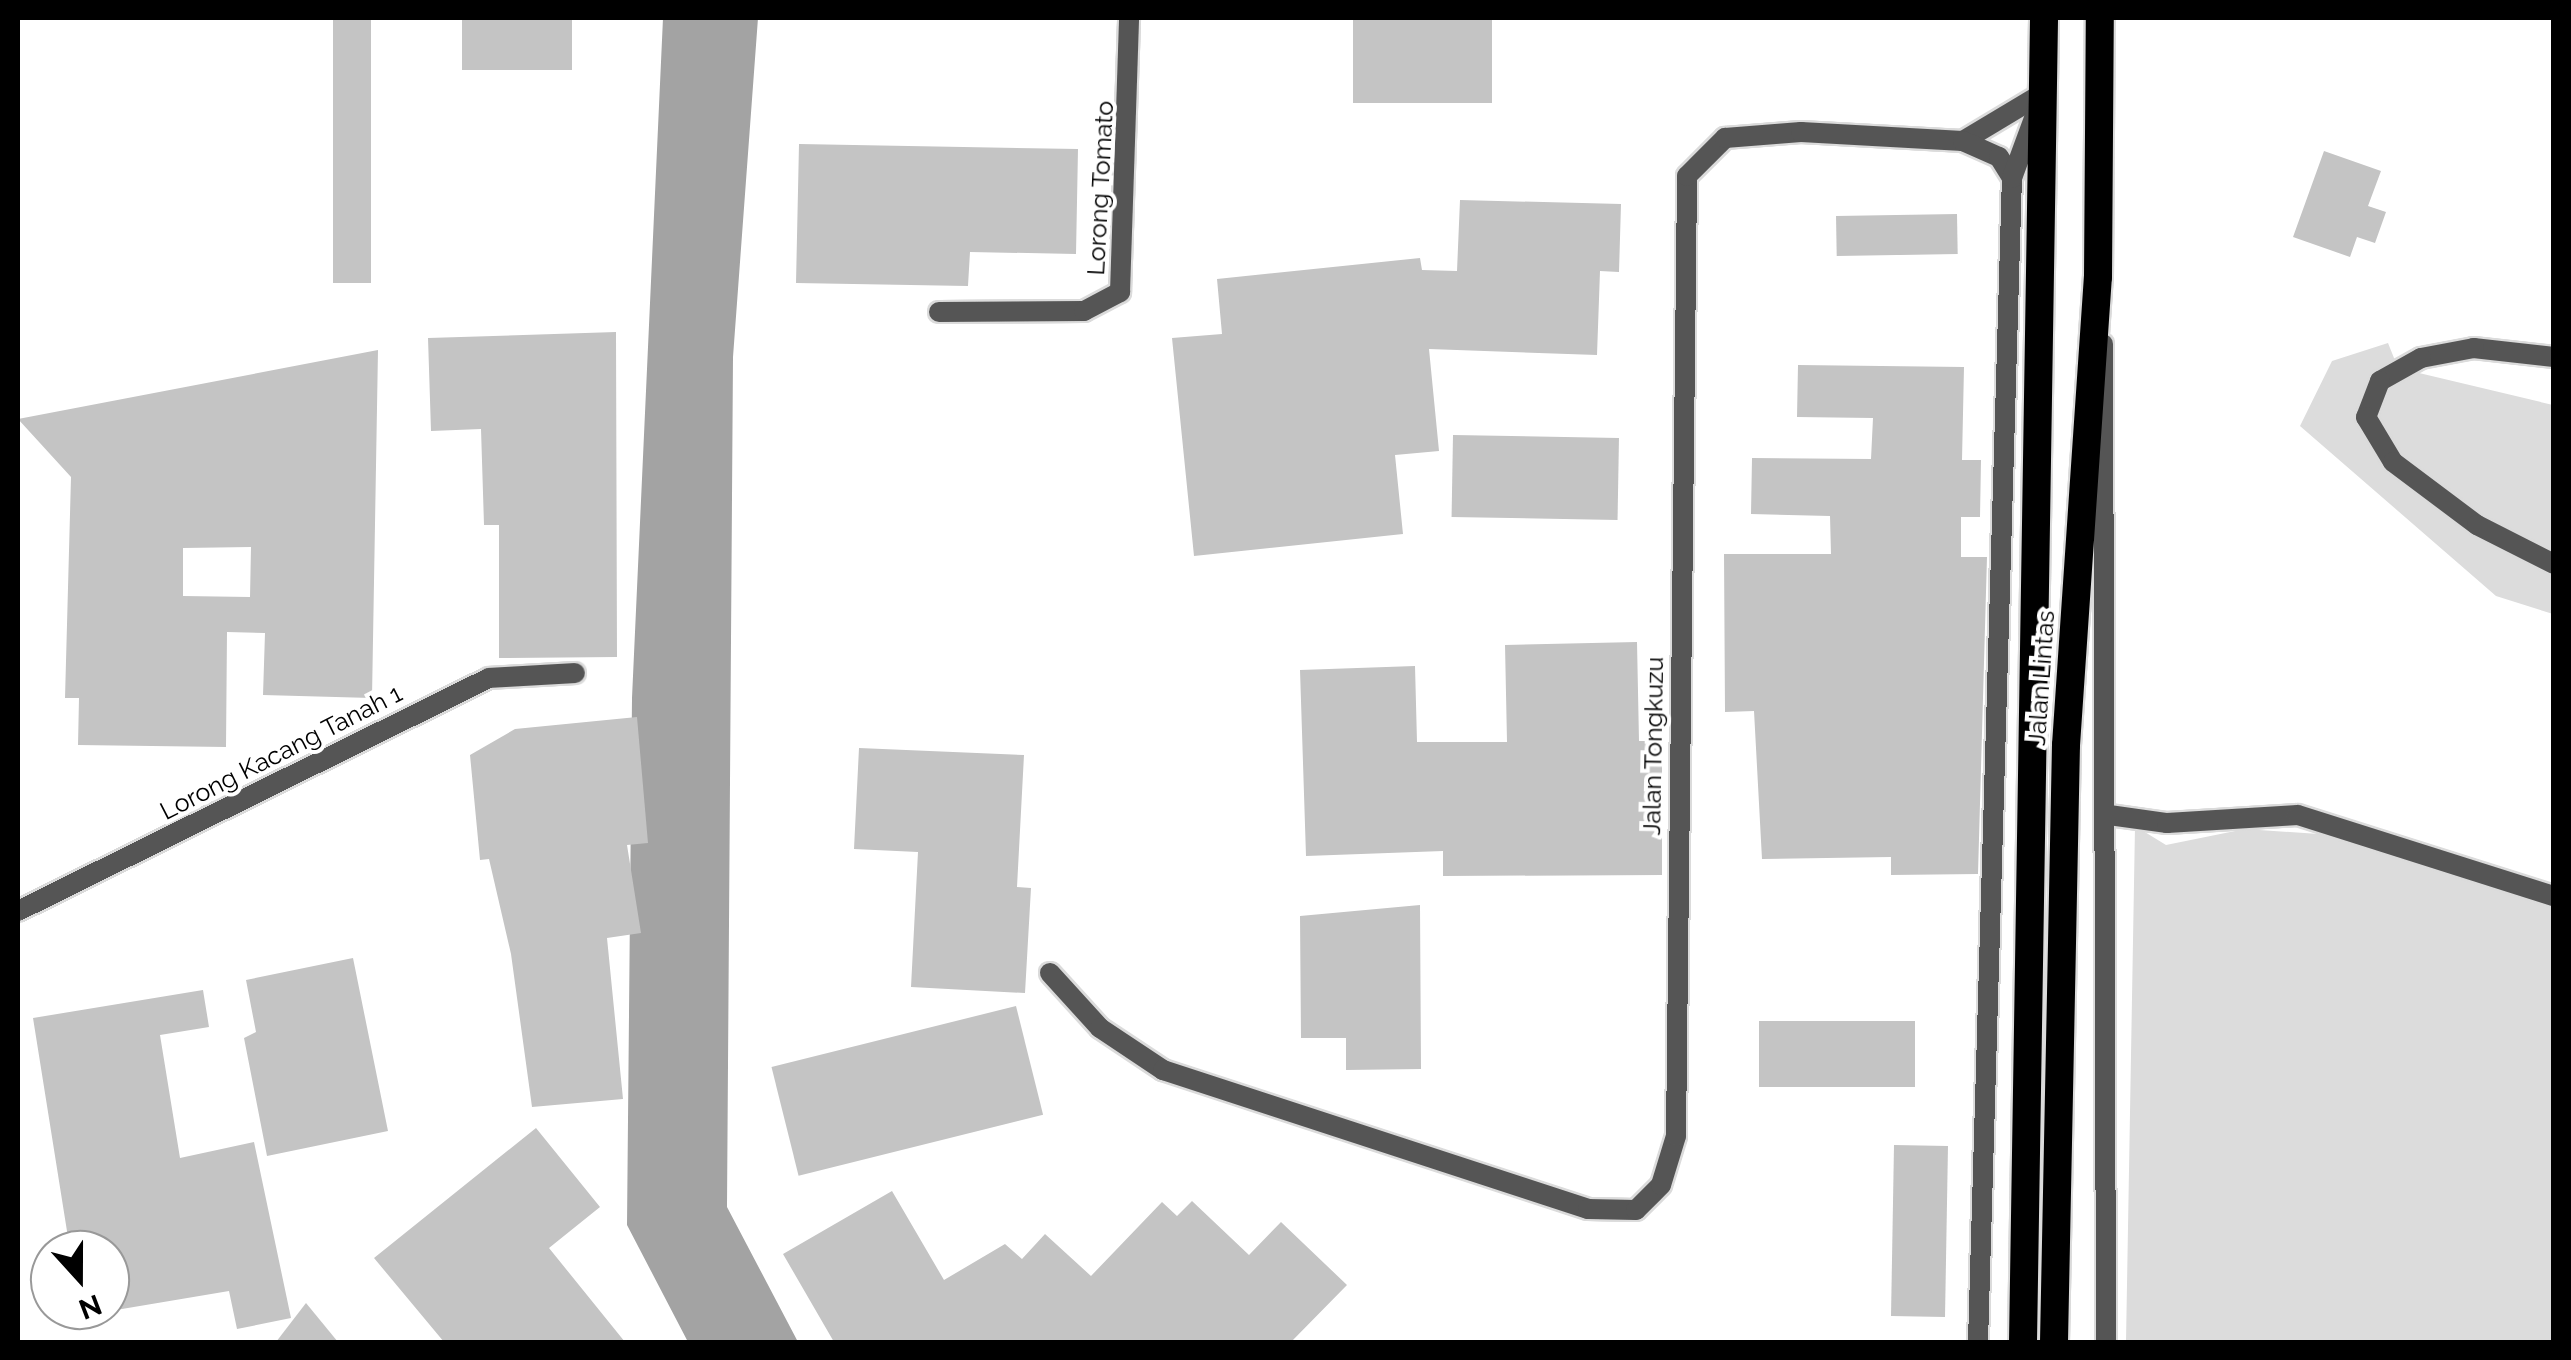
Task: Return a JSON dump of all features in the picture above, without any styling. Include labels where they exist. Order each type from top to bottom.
[{"type":"highway","name":"Jalan Lintas","points":[[2024,1342],[2044,18]]},
{"type":"highway","name":"Jalan Lintas","points":[[2054,1342],[2066,745],[2098,277],[2100,18]]},
{"type":"street","name":"Lorong Tomato","points":[[939,312],[1084,311],[1120,292],[1129,18]]},
{"type":"street","points":[[1963,141],[2043,93]]},
{"type":"street","points":[[1978,1342],[2012,178],[2043,93]]},
{"type":"street","name":"Jalan Tongkuzu","points":[[1050,972],[1127,1052],[1267,1104],[1588,1208],[1636,1210],[1661,1185],[1676,1136],[1687,176],[1725,138],[1760,132],[1963,141],[1999,157],[2012,178]]},
{"type":"street","points":[[2098,277],[2110,476],[2106,1342]]},
{"type":"street","points":[[2554,357],[2443,351],[2380,381],[2366,417],[2393,462],[2477,525],[2554,564]]},
{"type":"street","name":"Lorong Kacang Tanah 1","points":[[18,911],[489,678],[575,673]]},
{"type":"street","points":[[2110,816],[2167,824],[2298,815],[2554,896]]},
{"type":"shaded area","points":[[663,18],[758,18],[733,357],[727,1207],[798,1342],[688,1342],[627,1225],[632,698]]},
{"type":"shaded area","points":[[2388,343],[2398,368],[2553,405],[2553,614],[2496,596],[2300,426],[2332,361]]},
{"type":"shaded area","points":[[2135,826],[2166,845],[2245,829],[2319,834],[2553,908],[2553,1342],[2126,1342]]},
{"type":"building","points":[[333,18],[371,18],[371,283],[333,283]]},
{"type":"building","points":[[462,18],[572,18],[572,70],[462,70]]},
{"type":"building","points":[[1353,18],[1492,18],[1492,103],[1353,103]]},
{"type":"building","points":[[799,144],[1078,149],[1076,254],[970,252],[968,286],[796,283]]},
{"type":"building","points":[[2324,151],[2381,171],[2368,206],[2386,212],[2375,243],[2357,237],[2350,257],[2293,237]]},
{"type":"building","points":[[1460,200],[1621,204],[1619,272],[1600,271],[1597,355],[1429,349],[1439,451],[1395,455],[1403,534],[1194,556],[1172,338],[1222,334],[1217,279],[1420,258],[1422,270],[1457,271]]},
{"type":"building","points":[[1957,214],[1958,254],[1837,256],[1836,216]]},
{"type":"building","points":[[616,332],[617,657],[499,658],[499,525],[484,525],[481,429],[431,431],[428,338]]},
{"type":"building","points":[[378,350],[372,698],[263,695],[265,633],[227,632],[226,747],[78,745],[79,698],[65,698],[71,477],[18,419]],"holes":[[[251,547],[250,597],[183,596],[183,548]]]},
{"type":"building","points":[[1798,365],[1964,367],[1962,460],[1981,460],[1980,517],[1961,517],[1961,557],[1987,557],[1978,874],[1891,875],[1891,857],[1762,859],[1754,711],[1725,712],[1724,554],[1831,554],[1830,516],[1751,514],[1752,458],[1871,459],[1873,418],[1797,417]]},
{"type":"building","points":[[1453,435],[1619,438],[1618,520],[1452,517]]},
{"type":"building","points":[[1637,642],[1639,741],[1662,741],[1662,875],[1443,876],[1443,851],[1306,856],[1300,670],[1415,666],[1417,742],[1507,742],[1505,645]]},
{"type":"building","points":[[637,717],[648,843],[627,845],[641,933],[607,938],[623,1099],[532,1107],[511,954],[489,859],[480,860],[470,755],[515,729]]},
{"type":"building","points":[[859,748],[1024,755],[1017,887],[1031,888],[1025,993],[911,987],[918,852],[854,849]]},
{"type":"building","points":[[1420,905],[1421,1069],[1346,1070],[1346,1038],[1301,1038],[1300,916]]},
{"type":"building","points":[[353,958],[388,1131],[267,1156],[244,1038],[256,1032],[246,980]]},
{"type":"building","points":[[203,990],[209,1027],[160,1035],[180,1158],[254,1142],[291,1318],[237,1329],[229,1291],[130,1308],[130,1230],[67,1230],[33,1018]]},
{"type":"building","points":[[1016,1006],[1043,1115],[799,1176],[771,1067]]},
{"type":"building","points":[[1759,1021],[1915,1021],[1915,1087],[1759,1087]]},
{"type":"building","points":[[536,1128],[600,1207],[549,1248],[625,1342],[444,1342],[374,1258]]},
{"type":"building","points":[[1894,1145],[1948,1146],[1945,1317],[1891,1316]]},
{"type":"building","points":[[892,1191],[944,1280],[1005,1244],[1022,1259],[1045,1234],[1091,1276],[1162,1202],[1177,1216],[1192,1201],[1249,1255],[1281,1222],[1347,1285],[1291,1342],[834,1342],[783,1254]]},
{"type":"building","points":[[306,1303],[338,1342],[276,1342]]}]
